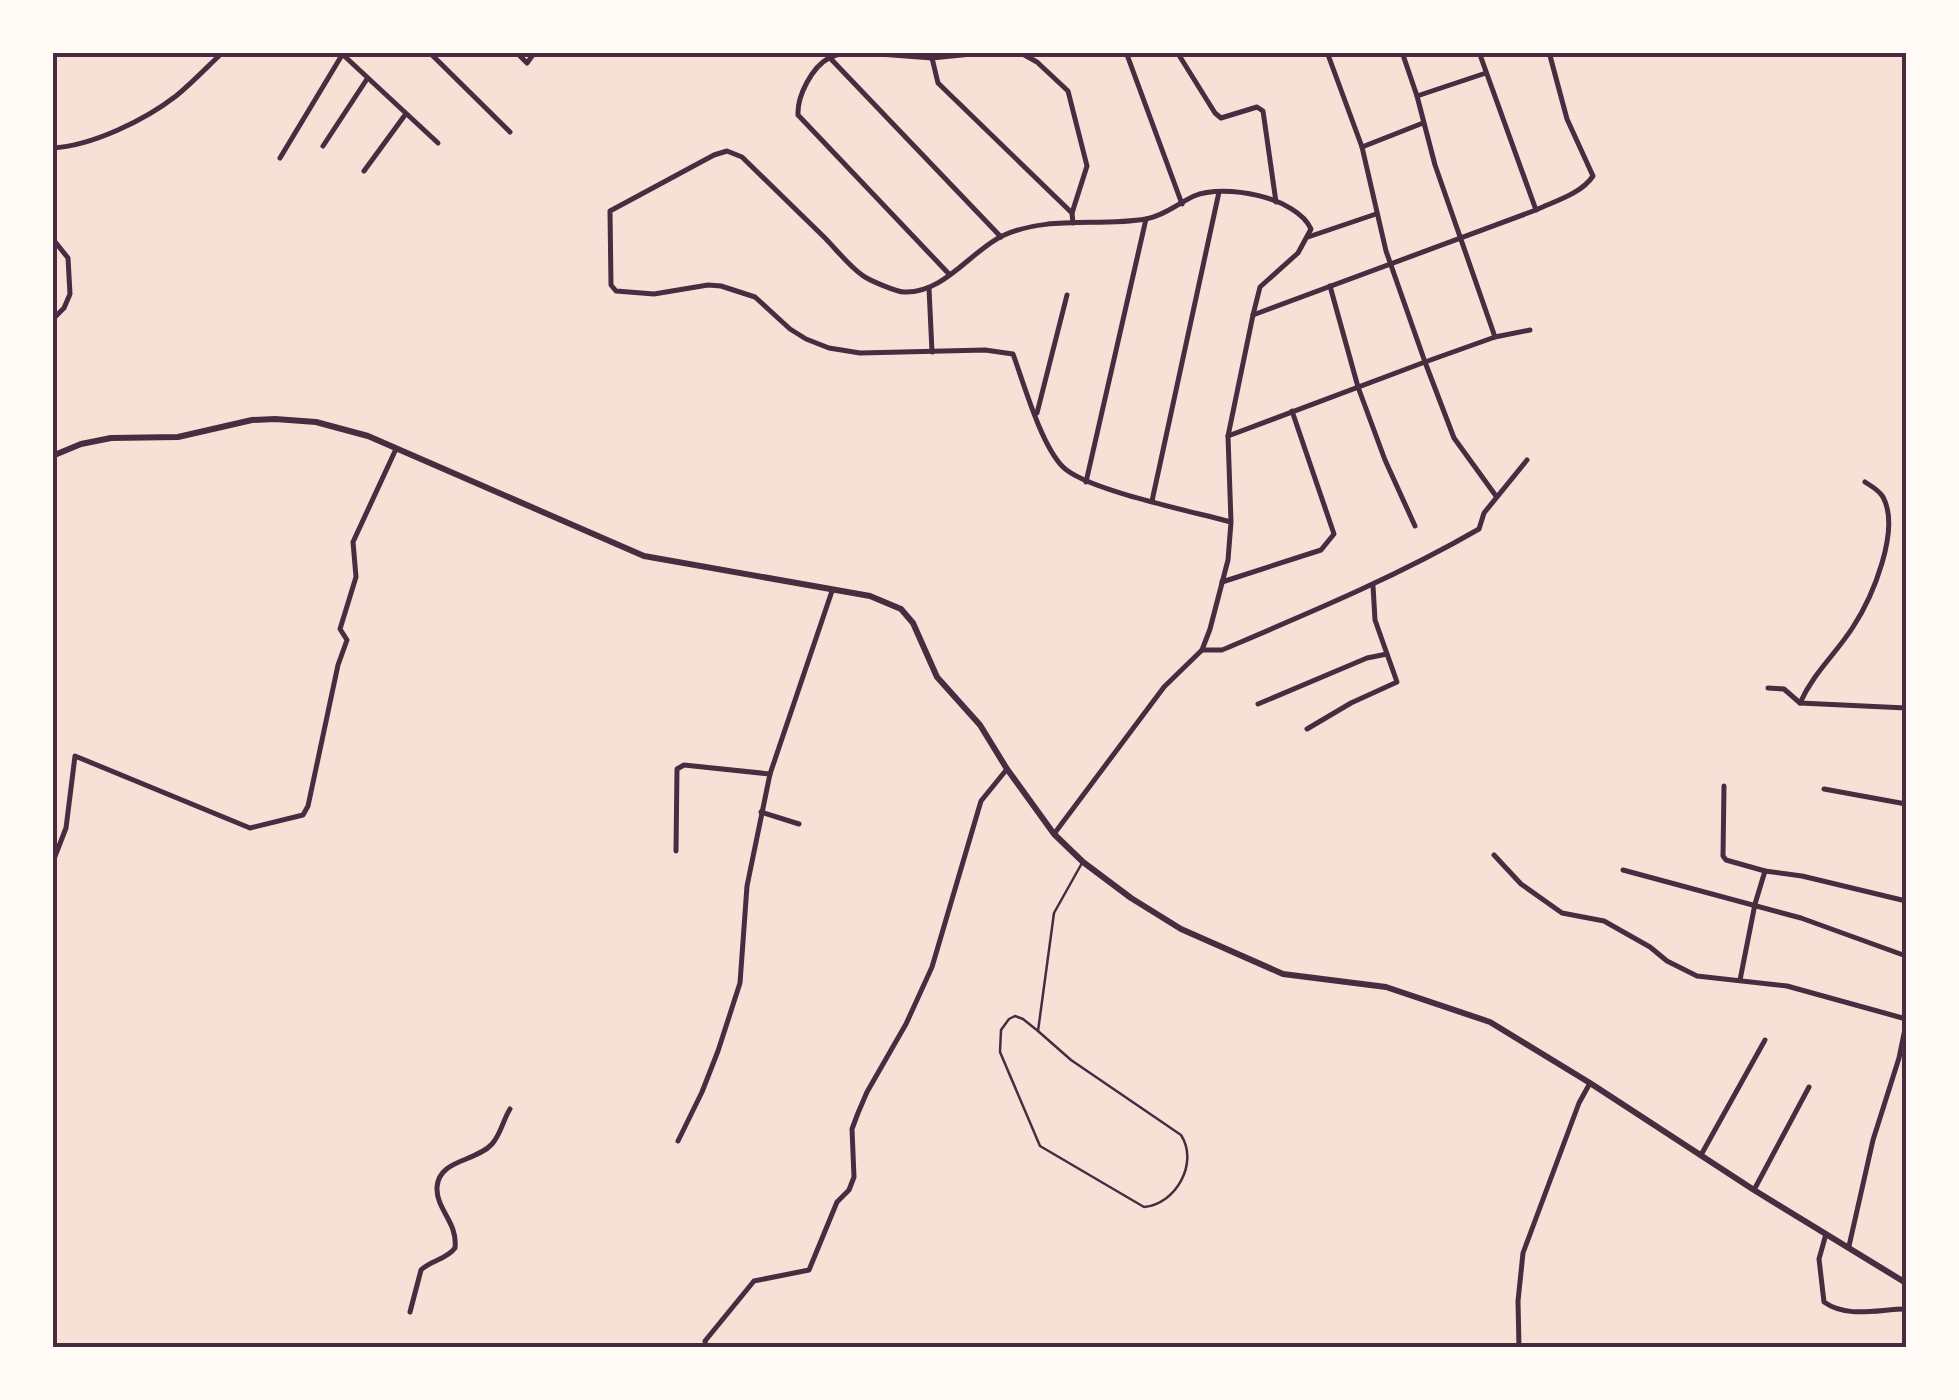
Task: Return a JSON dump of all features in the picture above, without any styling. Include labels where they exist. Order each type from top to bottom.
[{"type":"street","points":[[52,148],[98,138],[159,108],[222,52]]},
{"type":"street","points":[[429,52],[510,132]]},
{"type":"street","points":[[516,52],[527,64],[535,52]]},
{"type":"street","points":[[950,274],[798,115],[798,105],[814,70],[830,58],[849,52],[932,58],[991,52]]},
{"type":"street","points":[[1019,52],[1037,62],[1068,91],[1087,166],[1072,223]]},
{"type":"street","points":[[1126,52],[1182,204]]},
{"type":"street","points":[[1177,52],[1215,114],[1221,118],[1257,107],[1263,111],[1276,202]]},
{"type":"street","points":[[1328,52],[1362,147],[1392,265],[1454,438],[1497,497]]},
{"type":"street","points":[[1402,52],[1418,96],[1435,165],[1495,336]]},
{"type":"street","points":[[1479,52],[1536,210]]},
{"type":"street","points":[[1253,316],[1536,210],[1588,183],[1593,176],[1567,119],[1548,52]]},
{"type":"street","points":[[280,158],[341,54],[438,144]]},
{"type":"street","points":[[830,58],[1001,236]]},
{"type":"street","points":[[932,58],[938,82],[1072,213]]},
{"type":"street","points":[[1418,96],[1486,73]]},
{"type":"street","points":[[323,146],[367,79]]},
{"type":"street","points":[[364,172],[405,115]]},
{"type":"street","points":[[1362,147],[1423,124]]},
{"type":"street","points":[[1054,834],[1164,687],[1202,650],[1228,560],[1230,522],[1228,436],[1260,287],[1298,253],[1311,229],[1308,222],[1276,202],[1250,193],[1194,196],[1146,219],[1030,227],[1001,236],[929,288],[902,292],[863,276],[742,157],[727,151],[610,211],[611,284],[616,291],[654,294],[721,286],[755,297],[806,339],[860,353],[984,350],[1013,354],[1036,417],[1063,468],[1086,482],[1230,522]]},
{"type":"street","points":[[1152,500],[1218,192]]},
{"type":"street","points":[[1308,238],[1376,214]]},
{"type":"street","points":[[1086,482],[1146,219]]},
{"type":"street","points":[[52,238],[68,258],[70,294],[64,308],[52,320]]},
{"type":"street","points":[[1330,286],[1358,387],[1415,526]]},
{"type":"street","points":[[929,288],[932,352]]},
{"type":"street","points":[[1036,417],[1066,295]]},
{"type":"street","points":[[1228,436],[1495,336],[1530,330]]},
{"type":"street","points":[[1222,582],[1321,550],[1334,534],[1292,412]]},
{"type":"street","points":[[52,456],[81,444],[111,438],[178,436],[252,420],[336,426],[368,436],[644,556],[870,596],[901,609],[914,623],[937,677],[980,725],[1054,834],[1131,898],[1182,929],[1283,974],[1386,987],[1490,1022],[1906,1283]]},
{"type":"street","points":[[52,864],[66,828],[75,756],[250,828],[302,815],[308,806],[346,640],[340,629],[356,577],[353,542],[396,448]]},
{"type":"street","points":[[1202,650],[1222,650],[1422,562],[1478,529],[1484,512],[1527,460]]},
{"type":"street","points":[[1800,703],[1810,682],[1852,628],[1884,559],[1889,516],[1882,494],[1865,482]]},
{"type":"street","points":[[1307,729],[1397,682],[1374,620],[1373,585]]},
{"type":"street","points":[[678,1141],[718,1052],[740,984],[747,886],[770,774],[832,590]]},
{"type":"street","points":[[1258,704],[1367,658],[1388,654]]},
{"type":"street","points":[[1768,688],[1784,689],[1800,703],[1906,708]]},
{"type":"street","points":[[676,851],[676,769],[684,765],[770,774]]},
{"type":"street","points":[[706,1348],[705,1341],[754,1281],[809,1270],[837,1202],[849,1190],[854,1177],[852,1129],[858,1113],[932,967],[981,801],[1008,769]]},
{"type":"street","points":[[1724,786],[1726,860],[1906,901]]},
{"type":"street","points":[[1824,790],[1906,804]]},
{"type":"street","points":[[762,812],[798,824]]},
{"type":"street","points":[[1494,855],[1520,884],[1562,913],[1604,921],[1697,976],[1787,986],[1906,1021],[1849,1246]]},
{"type":"street","points":[[1623,870],[1755,904],[1906,956]]},
{"type":"street","points":[[1740,981],[1764,871]]},
{"type":"street","points":[[1701,1155],[1765,1040]]},
{"type":"street","points":[[1519,1348],[1523,1253],[1578,1103],[1590,1083]]},
{"type":"street","points":[[1754,1190],[1809,1087]]},
{"type":"street","points":[[410,1312],[421,1270],[455,1248],[455,1232],[438,1198],[440,1177],[448,1167],[489,1147],[510,1109]]},
{"type":"street","points":[[1826,1234],[1820,1259],[1824,1302],[1836,1310],[1856,1312],[1906,1309]]},
{"type":"lane","points":[[1038,1031],[1054,913],[1083,862]]},
{"type":"lane","points":[[1008,1019],[1023,1019],[1038,1031],[1071,1060],[1185,1141],[1186,1163],[1180,1187],[1166,1200],[1144,1207],[1040,1146],[1000,1052],[1001,1030],[1008,1019]]}]
